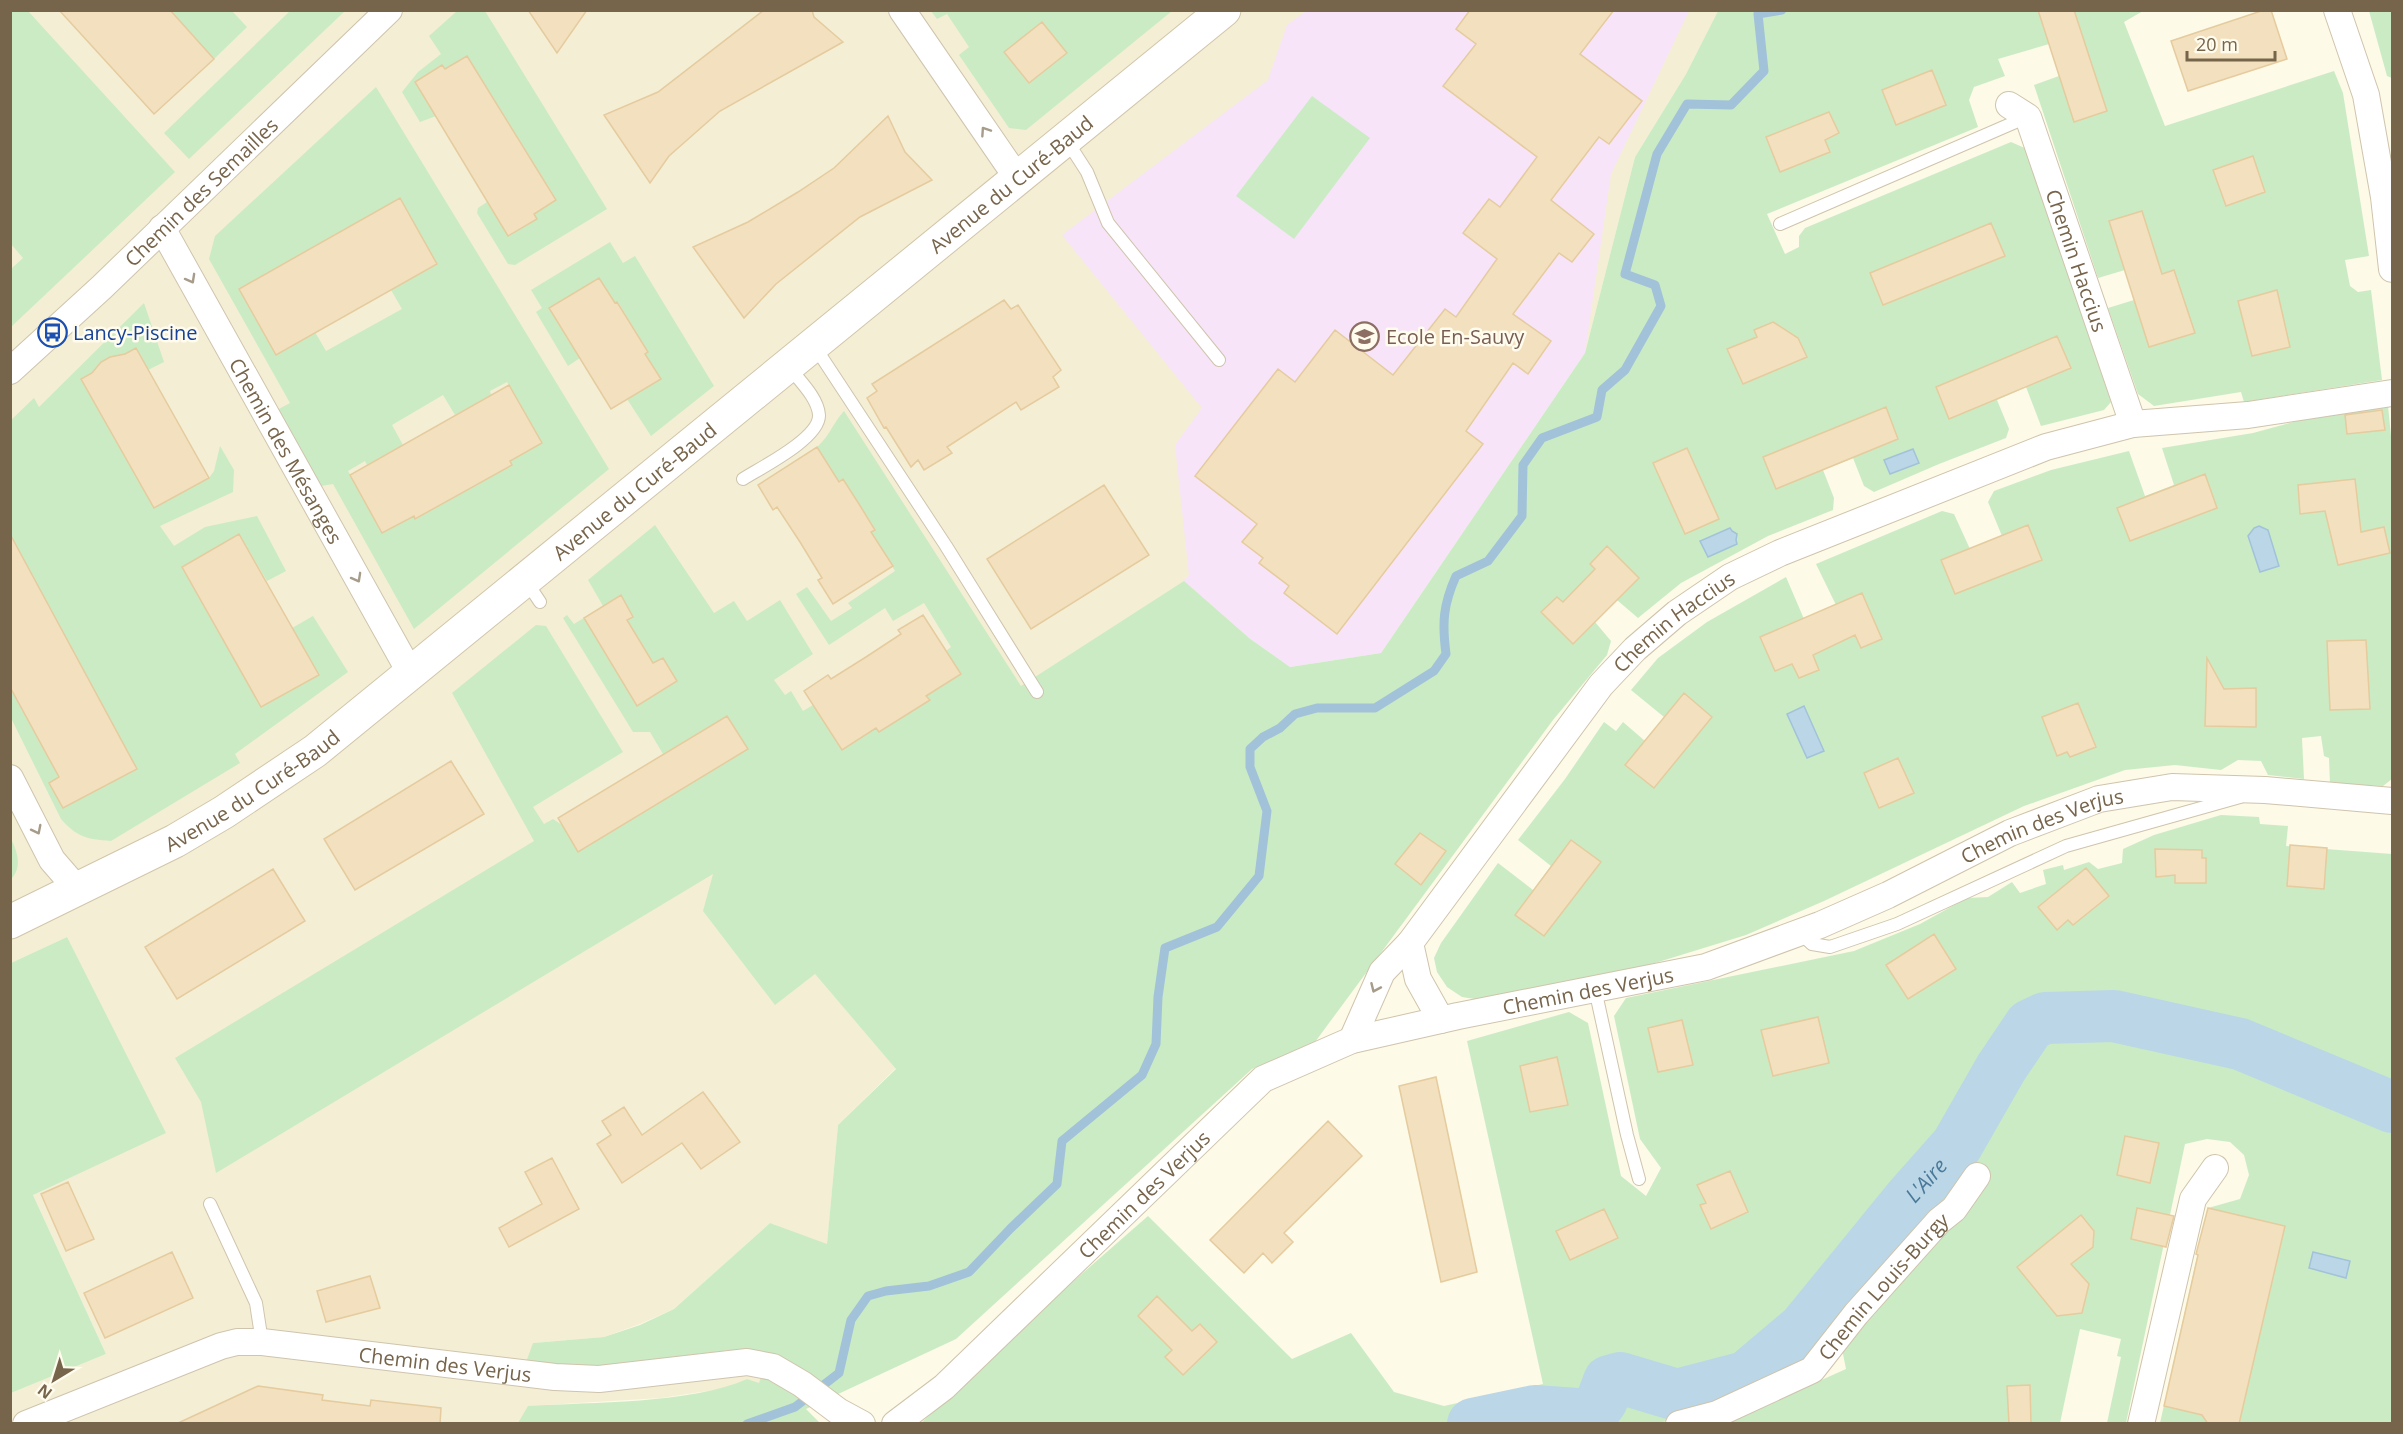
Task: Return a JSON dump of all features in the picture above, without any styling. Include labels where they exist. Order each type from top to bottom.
[{"type":"street","name":"Chemin des Semailles","points":[[10,371],[389,10]]},
{"type":"street","points":[[903,10],[1018,180]]},
{"type":"street","name":"Avenue du Curé-Baud","points":[[10,922],[175,841],[244,799],[315,752],[411,674],[533,591],[789,366],[1224,10]]},
{"type":"street","points":[[2337,10],[2366,95],[2384,197],[2392,269]]},
{"type":"street","name":"Chemin Haccius","points":[[2019,111],[2133,424]]},
{"type":"street","name":"Chemin des Mésanges","points":[[162,228],[411,674]]},
{"type":"street","name":"Chemin Haccius","points":[[1352,1040],[1382,972],[1410,943],[1601,685],[1635,649],[1700,596],[1730,577],[1780,553],[2046,447],[2133,424],[2248,415],[2392,393]]},
{"type":"street","points":[[10,778],[52,860],[78,890]]},
{"type":"street","name":"Chemin des Verjus","points":[[895,1424],[944,1387],[1263,1079],[1352,1040],[1706,967],[1800,933],[1888,895],[2010,832],[2099,799],[2172,787],[2265,790],[2392,801]]},
{"type":"street","points":[[1410,943],[1418,979],[1441,1020]]},
{"type":"street","points":[[2141,1424],[2193,1199],[2215,1168]]},
{"type":"street","name":"Chemin Louis-Burgy","points":[[1679,1424],[1717,1414],[1812,1370],[1856,1314],[1939,1221],[1954,1209],[1977,1176]]},
{"type":"street","name":"Chemin des Verjus","points":[[26,1424],[220,1346],[237,1342],[262,1342],[598,1379],[747,1362],[773,1367],[802,1384],[838,1411],[862,1424]]},
{"type":"lane","points":[[1780,224],[2019,111]]},
{"type":"lane","points":[[1066,140],[1087,172],[1108,223],[1219,360]]},
{"type":"lane","points":[[814,345],[946,546],[1037,692]]},
{"type":"lane","points":[[743,479],[808,437],[818,425],[819,413],[811,395],[789,366]]},
{"type":"lane","points":[[1800,933],[1812,944],[1830,947],[1897,924],[2066,846],[2265,790]]},
{"type":"lane","points":[[1595,989],[1639,1179]]},
{"type":"lane","points":[[210,1204],[256,1303],[262,1342]]},
{"type":"shaded area","points":[[10,11],[1718,11],[1686,74],[1635,157],[1585,353],[1249,638],[815,974],[896,1068],[838,1125],[827,1245],[770,1223],[674,1309],[604,1337],[533,1343],[550,1368],[595,1366],[731,1350],[767,1357],[759,1384],[747,1379],[728,1388],[661,1398],[529,1406],[518,1424],[11,1423],[11,1393],[106,1354],[33,1195],[67,937],[11,963]]},
{"type":"shaded area","name":"Ecole En-Sauvy","points":[[1306,11],[1689,11],[1611,174],[1585,353],[1381,653],[1290,667],[1249,638],[1184,581],[1189,575],[1175,445],[1202,408],[1062,235],[1268,80],[1287,25]]},
{"type":"green space","points":[[11,10],[28,11],[175,172],[11,327],[11,269],[23,258],[11,244]]},
{"type":"green space","points":[[291,10],[345,11],[189,159],[164,133]]},
{"type":"green space","points":[[170,11],[232,11],[247,27],[214,59]]},
{"type":"green space","points":[[457,11],[485,11],[607,209],[515,265],[508,264],[477,213],[478,208],[487,202],[509,236],[536,219],[534,214],[556,199],[467,56],[445,69],[442,65],[415,82],[436,116],[420,122],[402,92],[418,72],[441,54],[429,36]]},
{"type":"green space","points":[[931,11],[1172,11],[1026,130],[1009,128],[959,55],[969,47],[947,14],[937,19]]},
{"type":"green space","points":[[1718,11],[2143,11],[2124,22],[2165,126],[2334,71],[2343,93],[2369,256],[2345,260],[2350,286],[2358,292],[2371,290],[2382,380],[2244,402],[2241,392],[2154,406],[2138,394],[2108,308],[2134,300],[2125,270],[2098,278],[2034,85],[2059,76],[2049,44],[1998,59],[2005,76],[1974,87],[1969,100],[1978,127],[1767,214],[1785,254],[1799,247],[1799,236],[1805,228],[2011,142],[2027,149],[2111,402],[2104,410],[2041,426],[2026,387],[1997,400],[2009,429],[2006,438],[1874,492],[1864,486],[1853,458],[1823,470],[1834,498],[1833,510],[1768,536],[1681,583],[1638,618],[1617,600],[1595,622],[1611,641],[1607,655],[1553,720],[1315,1042],[1252,1069],[956,1339],[806,1409],[820,1423],[518,1423],[528,1406],[670,1397],[724,1387],[747,1379],[759,1383],[767,1357],[731,1350],[595,1366],[550,1368],[525,1365],[533,1343],[604,1337],[640,1325],[674,1309],[770,1223],[827,1244],[838,1125],[896,1069],[815,974],[775,1005],[703,911],[713,874],[216,1173],[201,1102],[175,1058],[534,841],[452,693],[536,625],[546,626],[623,752],[533,807],[544,824],[553,819],[562,825],[578,852],[747,749],[727,716],[663,754],[650,732],[633,732],[563,618],[567,615],[574,624],[603,606],[588,580],[655,525],[714,613],[734,601],[747,621],[780,600],[813,654],[774,680],[785,695],[791,691],[803,711],[813,705],[842,750],[876,728],[879,732],[929,700],[926,696],[961,674],[946,651],[951,647],[924,603],[893,621],[885,608],[829,645],[796,594],[807,587],[831,621],[852,608],[848,603],[895,571],[871,532],[875,529],[843,479],[839,482],[817,447],[844,411],[1021,686],[1184,581],[1249,638],[1290,667],[1381,653],[1585,353],[1635,157],[1686,74]]},
{"type":"green space","points":[[2369,11],[2392,11],[2392,78],[2387,76]]},
{"type":"green space","points":[[376,87],[609,469],[414,629],[333,484],[321,486],[277,410],[290,403],[209,259],[215,236]],"holes":[[[400,199],[437,264],[391,290],[402,309],[326,351],[315,332],[239,289]],[[507,382],[542,443],[510,461],[512,465],[416,519],[414,516],[382,533],[348,471],[365,461],[367,465],[403,445],[392,425],[443,395],[455,415],[491,395],[490,391]]]},
{"type":"green space","points":[[1312,96],[1370,138],[1294,239],[1236,196]]},
{"type":"green space","points":[[610,242],[623,263],[635,256],[714,386],[651,436],[627,399],[660,379],[645,354],[648,352],[618,302],[615,303],[599,278],[550,308],[580,358],[568,366],[536,312],[542,308],[531,290]]},
{"type":"green space","points":[[144,303],[164,362],[148,370],[136,348],[122,356],[110,357],[101,362],[95,371],[81,379],[154,508],[209,478],[214,471],[220,446],[234,470],[233,492],[160,526],[174,546],[205,527],[257,516],[286,571],[267,581],[239,534],[182,567],[261,707],[319,675],[292,628],[313,616],[348,672],[235,754],[240,763],[111,841],[83,836],[72,830],[61,819],[11,718],[11,420],[34,398],[39,407]]},
{"type":"green space","points":[[2388,406],[2392,446],[2392,779],[2383,786],[2330,784],[2329,758],[2324,756],[2321,736],[2302,738],[2304,779],[2268,775],[2261,761],[2238,760],[2221,770],[2175,765],[2125,770],[2024,806],[1824,901],[1746,935],[1642,967],[1481,1000],[1462,997],[1447,987],[1437,972],[1434,958],[1441,943],[1498,863],[1533,890],[1551,866],[1518,840],[1565,779],[1604,722],[1616,731],[1623,722],[1645,741],[1664,717],[1631,690],[1658,658],[1707,622],[1786,577],[1804,619],[1836,605],[1816,564],[1942,511],[1954,514],[1970,549],[2002,536],[1988,502],[1994,491],[2051,470],[2129,451],[2145,496],[2174,485],[2162,448],[2253,433],[2304,419]]},
{"type":"green space","points":[[2221,815],[2259,817],[2260,824],[2288,826],[2286,846],[2392,854],[2392,1423],[2160,1423],[2208,1208],[2240,1199],[2249,1175],[2244,1155],[2230,1142],[2207,1139],[2185,1144],[2126,1423],[2107,1423],[2121,1357],[2117,1356],[2121,1339],[2080,1329],[2060,1423],[1720,1423],[1730,1421],[1846,1369],[1842,1349],[1711,1410],[1659,1423],[920,1424],[1037,1313],[1148,1216],[1292,1359],[1351,1333],[1394,1392],[1444,1406],[1543,1384],[1467,1041],[1569,1012],[1588,1023],[1621,1176],[1646,1196],[1661,1168],[1640,1139],[1614,1016],[1626,998],[1854,951],[1920,924],[1967,898],[1988,897],[2012,882],[2020,893],[2046,884],[2043,870],[2063,865],[2064,870],[2089,862],[2098,869],[2122,863],[2123,849],[2154,835]]},
{"type":"green space","points":[[10,837],[17,853],[18,864],[11,879]]},
{"type":"green space","points":[[67,937],[166,1133],[33,1195],[106,1354],[11,1393],[11,963]]},
{"type":"water","points":[[1913,449],[1919,463],[1890,474],[1884,460]]},
{"type":"water","points":[[2259,526],[2268,530],[2279,566],[2260,572],[2248,536],[2254,528]]},
{"type":"water","points":[[1730,528],[1737,534],[1737,544],[1708,557],[1700,541]]},
{"type":"water","points":[[1804,706],[1824,751],[1807,758],[1787,714]]},
{"type":"water","points":[[2313,1252],[2350,1261],[2346,1278],[2309,1268]]},
{"type":"building","points":[[59,10],[170,10],[214,59],[154,114]]},
{"type":"building","points":[[528,10],[587,10],[557,53]]},
{"type":"building","points":[[764,10],[812,10],[814,17],[843,42],[720,111],[669,156],[650,183],[604,115],[658,92]]},
{"type":"building","points":[[1470,10],[1614,10],[1580,54],[1642,101],[1609,144],[1599,137],[1551,200],[1594,234],[1572,262],[1559,253],[1513,314],[1551,341],[1528,374],[1513,363],[1466,431],[1483,444],[1337,634],[1284,593],[1289,586],[1259,563],[1263,558],[1242,542],[1257,524],[1195,476],[1278,369],[1295,382],[1335,330],[1393,375],[1445,309],[1456,317],[1497,259],[1463,233],[1489,199],[1500,207],[1537,157],[1443,86],[1476,44],[1456,29]]},
{"type":"building","points":[[2038,10],[2074,10],[2107,111],[2074,122]]},
{"type":"building","points":[[2264,10],[2271,10],[2287,59],[2188,91],[2171,41]]},
{"type":"building","points":[[1042,22],[1067,53],[1029,83],[1004,52]]},
{"type":"building","points":[[467,56],[556,200],[534,214],[537,219],[508,236],[415,82],[442,65],[445,69]]},
{"type":"building","points":[[1932,70],[1946,105],[1896,125],[1882,90]]},
{"type":"building","points":[[1829,112],[1839,133],[1825,140],[1830,152],[1780,172],[1766,137]]},
{"type":"building","points":[[888,116],[905,152],[932,180],[860,217],[776,284],[744,318],[693,247],[748,222],[834,168]]},
{"type":"building","points":[[2253,156],[2265,192],[2226,206],[2213,170]]},
{"type":"building","points":[[400,198],[437,264],[276,355],[239,289]]},
{"type":"building","points":[[2142,211],[2162,274],[2174,270],[2195,333],[2149,347],[2109,221]]},
{"type":"building","points":[[1991,223],[2005,256],[1883,305],[1870,273]]},
{"type":"building","points":[[599,278],[648,352],[645,354],[661,379],[611,409],[549,308]]},
{"type":"building","points":[[2277,290],[2290,347],[2252,356],[2238,301]]},
{"type":"building","points":[[1004,300],[1011,309],[1018,305],[1061,370],[1053,377],[1059,387],[1021,410],[1016,402],[947,447],[952,453],[924,470],[918,460],[911,467],[867,398],[877,391],[872,384]]},
{"type":"building","points":[[1773,322],[1798,338],[1807,357],[1743,384],[1727,349],[1757,337],[1754,330]]},
{"type":"building","points":[[2057,336],[2071,368],[1949,419],[1936,387]]},
{"type":"building","points":[[136,348],[209,478],[154,508],[81,379],[92,373],[101,362]]},
{"type":"building","points":[[509,385],[542,443],[510,461],[512,465],[415,519],[414,516],[382,533],[350,475]]},
{"type":"building","points":[[1886,407],[1898,439],[1776,489],[1763,457]]},
{"type":"building","points":[[2382,410],[2385,430],[2347,434],[2345,415]]},
{"type":"building","points":[[817,447],[839,482],[843,479],[859,504],[875,530],[871,532],[893,566],[833,604],[818,580],[822,578],[800,542],[777,507],[773,510],[758,485]]},
{"type":"building","points":[[1687,448],[1719,519],[1685,534],[1653,463]]},
{"type":"building","points":[[2205,474],[2217,508],[2130,541],[2117,508]]},
{"type":"building","points":[[2355,479],[2361,532],[2384,527],[2390,553],[2338,565],[2325,511],[2300,514],[2298,485]]},
{"type":"building","points":[[1104,485],[1149,555],[1031,629],[987,559]]},
{"type":"building","points":[[2028,525],[2042,560],[1955,594],[1941,560]]},
{"type":"building","points":[[10,534],[137,769],[63,808],[49,783],[59,777],[10,687]]},
{"type":"building","points":[[239,534],[319,675],[261,707],[182,567]]},
{"type":"building","points":[[1607,546],[1639,578],[1573,644],[1541,612],[1557,597],[1563,602],[1595,569],[1590,564]]},
{"type":"building","points":[[1862,593],[1882,639],[1861,648],[1855,635],[1813,655],[1819,670],[1799,678],[1792,664],[1775,671],[1760,637]]},
{"type":"building","points":[[621,595],[633,617],[627,620],[653,663],[663,658],[677,681],[637,706],[584,618]]},
{"type":"building","points":[[923,615],[961,674],[926,696],[930,700],[879,732],[876,728],[842,750],[804,691],[828,675],[831,679],[866,657],[901,634],[898,630]]},
{"type":"building","points":[[2366,640],[2370,709],[2330,710],[2327,641]]},
{"type":"building","points":[[2207,658],[2224,689],[2256,688],[2256,727],[2205,726]]},
{"type":"building","points":[[1684,693],[1712,717],[1654,788],[1625,765]]},
{"type":"building","points":[[2078,703],[2096,747],[2070,757],[2067,752],[2057,756],[2042,717]]},
{"type":"building","points":[[727,716],[748,749],[578,852],[558,818]]},
{"type":"building","points":[[1898,758],[1914,793],[1879,808],[1864,773]]},
{"type":"building","points":[[451,761],[484,814],[355,890],[324,839]]},
{"type":"building","points":[[1420,833],[1446,851],[1421,885],[1395,864]]},
{"type":"building","points":[[1571,840],[1601,862],[1544,936],[1515,915]]},
{"type":"building","points":[[2290,845],[2327,848],[2324,889],[2287,886]]},
{"type":"building","points":[[2155,849],[2202,850],[2202,858],[2206,858],[2206,883],[2175,883],[2175,875],[2156,877]]},
{"type":"building","points":[[2086,868],[2109,896],[2073,925],[2068,920],[2057,930],[2038,907]]},
{"type":"building","points":[[273,869],[305,921],[177,999],[145,947]]},
{"type":"building","points":[[1934,934],[1956,969],[1908,999],[1886,965]]},
{"type":"building","points":[[1818,1017],[1829,1063],[1773,1076],[1761,1030]]},
{"type":"building","points":[[1682,1020],[1693,1065],[1658,1072],[1648,1028]]},
{"type":"building","points":[[1557,1057],[1568,1105],[1530,1112],[1520,1066]]},
{"type":"building","points":[[1436,1077],[1477,1272],[1441,1282],[1399,1086]]},
{"type":"building","points":[[703,1092],[740,1142],[701,1169],[682,1143],[622,1183],[597,1144],[611,1135],[602,1121],[624,1107],[642,1135]]},
{"type":"building","points":[[1328,1121],[1362,1156],[1284,1233],[1293,1242],[1272,1263],[1263,1253],[1244,1273],[1210,1240]]},
{"type":"building","points":[[2125,1136],[2159,1143],[2150,1183],[2117,1175]]},
{"type":"building","points":[[552,1158],[579,1209],[509,1247],[499,1228],[542,1204],[525,1172]]},
{"type":"building","points":[[1730,1171],[1748,1212],[1711,1229],[1700,1205],[1706,1203],[1697,1185]]},
{"type":"building","points":[[68,1182],[94,1239],[66,1251],[41,1194]]},
{"type":"building","points":[[2137,1208],[2174,1216],[2166,1247],[2131,1239]]},
{"type":"building","points":[[2208,1208],[2285,1226],[2239,1424],[2208,1424],[2202,1415],[2164,1406]]},
{"type":"building","points":[[1604,1209],[1618,1238],[1570,1260],[1556,1231]]},
{"type":"building","points":[[2081,1215],[2094,1231],[2093,1247],[2071,1264],[2089,1284],[2082,1313],[2057,1316],[2017,1267]]},
{"type":"building","points":[[172,1252],[193,1298],[105,1338],[84,1293]]},
{"type":"building","points":[[370,1276],[380,1308],[326,1322],[317,1291]]},
{"type":"building","points":[[1157,1296],[1192,1331],[1200,1324],[1217,1342],[1183,1375],[1165,1357],[1172,1350],[1138,1316]]},
{"type":"building","points":[[2030,1385],[2031,1424],[2009,1424],[2007,1386]]},
{"type":"building","points":[[258,1386],[323,1395],[322,1400],[370,1406],[371,1400],[441,1408],[440,1424],[176,1424]]},
{"type":"waterway","points":[[747,1424],[795,1407],[839,1373],[851,1320],[868,1296],[886,1291],[929,1286],[969,1272],[1057,1184],[1062,1141],[1142,1075],[1156,1044],[1158,997],[1165,948],[1217,927],[1259,876],[1267,811],[1250,767],[1250,749],[1263,737],[1280,728],[1295,714],[1317,708],[1375,708],[1434,671],[1446,654],[1445,614],[1448,596],[1456,576],[1488,561],[1522,516],[1523,465],[1542,438],[1597,417],[1602,390],[1625,370],[1661,306],[1655,285],[1625,274],[1657,154],[1687,104],[1731,105],[1764,71],[1758,14],[1782,10]]},
{"type":"waterway","name":"L'Aire","points":[[1473,1424],[1535,1411],[1591,1415],[1602,1400],[1609,1381],[1620,1378],[1677,1395],[1746,1377],[1804,1328],[1910,1198],[1957,1145],[2001,1068],[2030,1025],[2045,1018],[2114,1016],[2240,1044],[2392,1107]]},
{"type":"place","name":"Lancy-Piscine","points":[[52,332]]},
{"type":"place","name":"Ecole En-Sauvy","points":[[1365,336]]}]
